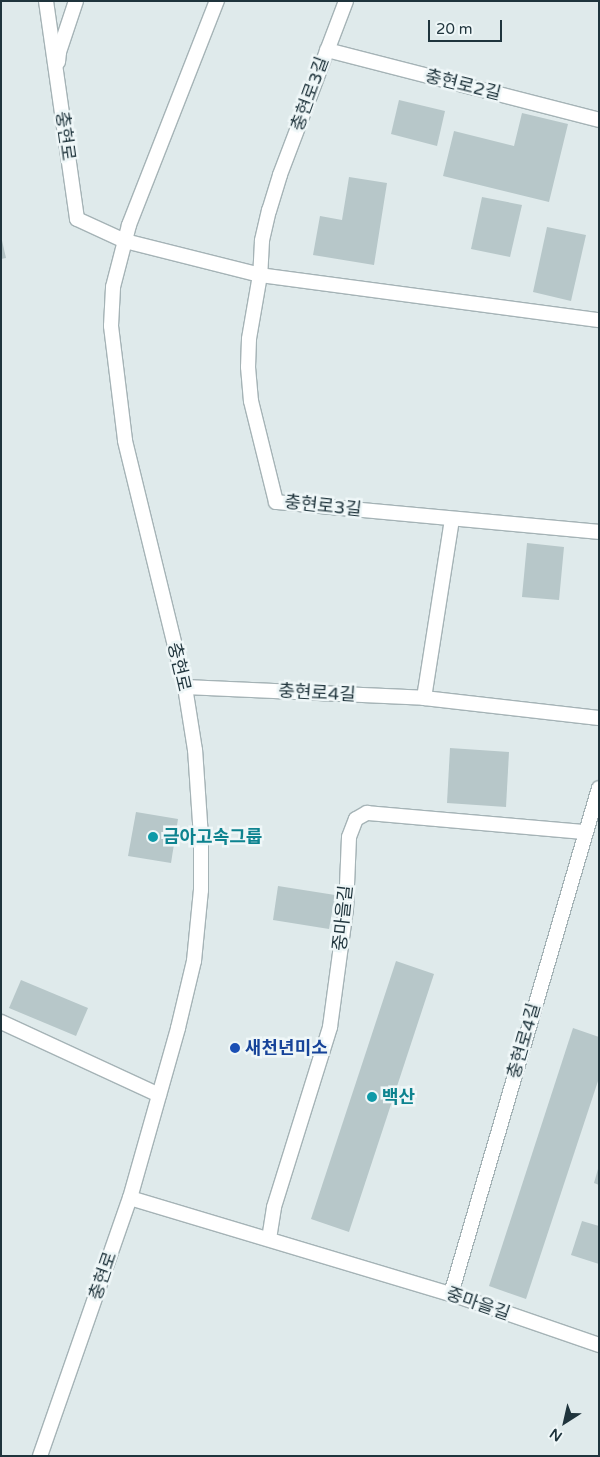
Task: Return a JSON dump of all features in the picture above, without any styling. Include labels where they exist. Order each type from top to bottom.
[{"type":"street","name":"충현로","points":[[46,1],[77,219],[124,241]]},
{"type":"street","points":[[57,75],[59,52],[76,1]]},
{"type":"street","name":"충현로","points":[[40,1456],[130,1198],[160,1095],[194,961],[201,890],[201,837],[196,750],[185,687],[126,440],[116,378],[111,326],[113,287],[124,241],[217,1]]},
{"type":"street","name":"충현로3길","points":[[346,1],[269,210],[262,241],[260,275],[249,339],[248,367],[251,401],[276,502],[599,532]]},
{"type":"street","name":"충현로2길","points":[[327,50],[599,120]]},
{"type":"street","points":[[124,241],[260,275],[599,320]]},
{"type":"street","points":[[424,698],[452,519]]},
{"type":"street","name":"충현로4길","points":[[185,687],[424,698],[599,718]]},
{"type":"street","name":"충현로4길","points":[[452,1294],[599,788]]},
{"type":"street","name":"중마을길","points":[[269,1239],[274,1207],[330,1027],[346,909],[349,838],[356,819],[367,814],[585,832]]},
{"type":"street","points":[[1,1022],[160,1095]]},
{"type":"street","name":"중마을길","points":[[130,1198],[452,1294],[599,1345]]},
{"type":"building","points":[[399,100],[445,111],[437,146],[391,134]]},
{"type":"building","points":[[522,113],[568,124],[549,202],[443,176],[454,131],[514,146]]},
{"type":"building","points":[[349,177],[387,183],[374,265],[313,255],[320,216],[342,220]]},
{"type":"building","points":[[482,197],[522,205],[510,257],[471,249]]},
{"type":"building","points":[[547,227],[586,235],[571,301],[533,292]]},
{"type":"building","points":[[1,236],[6,258],[1,259]]},
{"type":"building","points":[[527,543],[564,547],[559,600],[522,597]]},
{"type":"building","points":[[450,748],[509,752],[506,807],[447,803]]},
{"type":"building","name":"금아고속그룹","points":[[136,812],[178,819],[171,863],[128,856]]},
{"type":"building","points":[[278,886],[335,895],[329,929],[273,920]]},
{"type":"building","name":"백산","points":[[396,961],[434,974],[349,1232],[311,1219]]},
{"type":"building","points":[[21,980],[88,1008],[76,1036],[9,1008]]},
{"type":"building","points":[[573,1028],[599,1037],[599,1078],[526,1299],[489,1286]]},
{"type":"building","points":[[599,1169],[599,1185],[594,1183]]},
{"type":"building","points":[[582,1221],[599,1226],[599,1264],[571,1255]]},
{"type":"place","name":"금아고속그룹","points":[[153,837]]},
{"type":"place","name":"새천년미소","points":[[235,1048]]},
{"type":"place","name":"백산","points":[[372,1097]]}]
